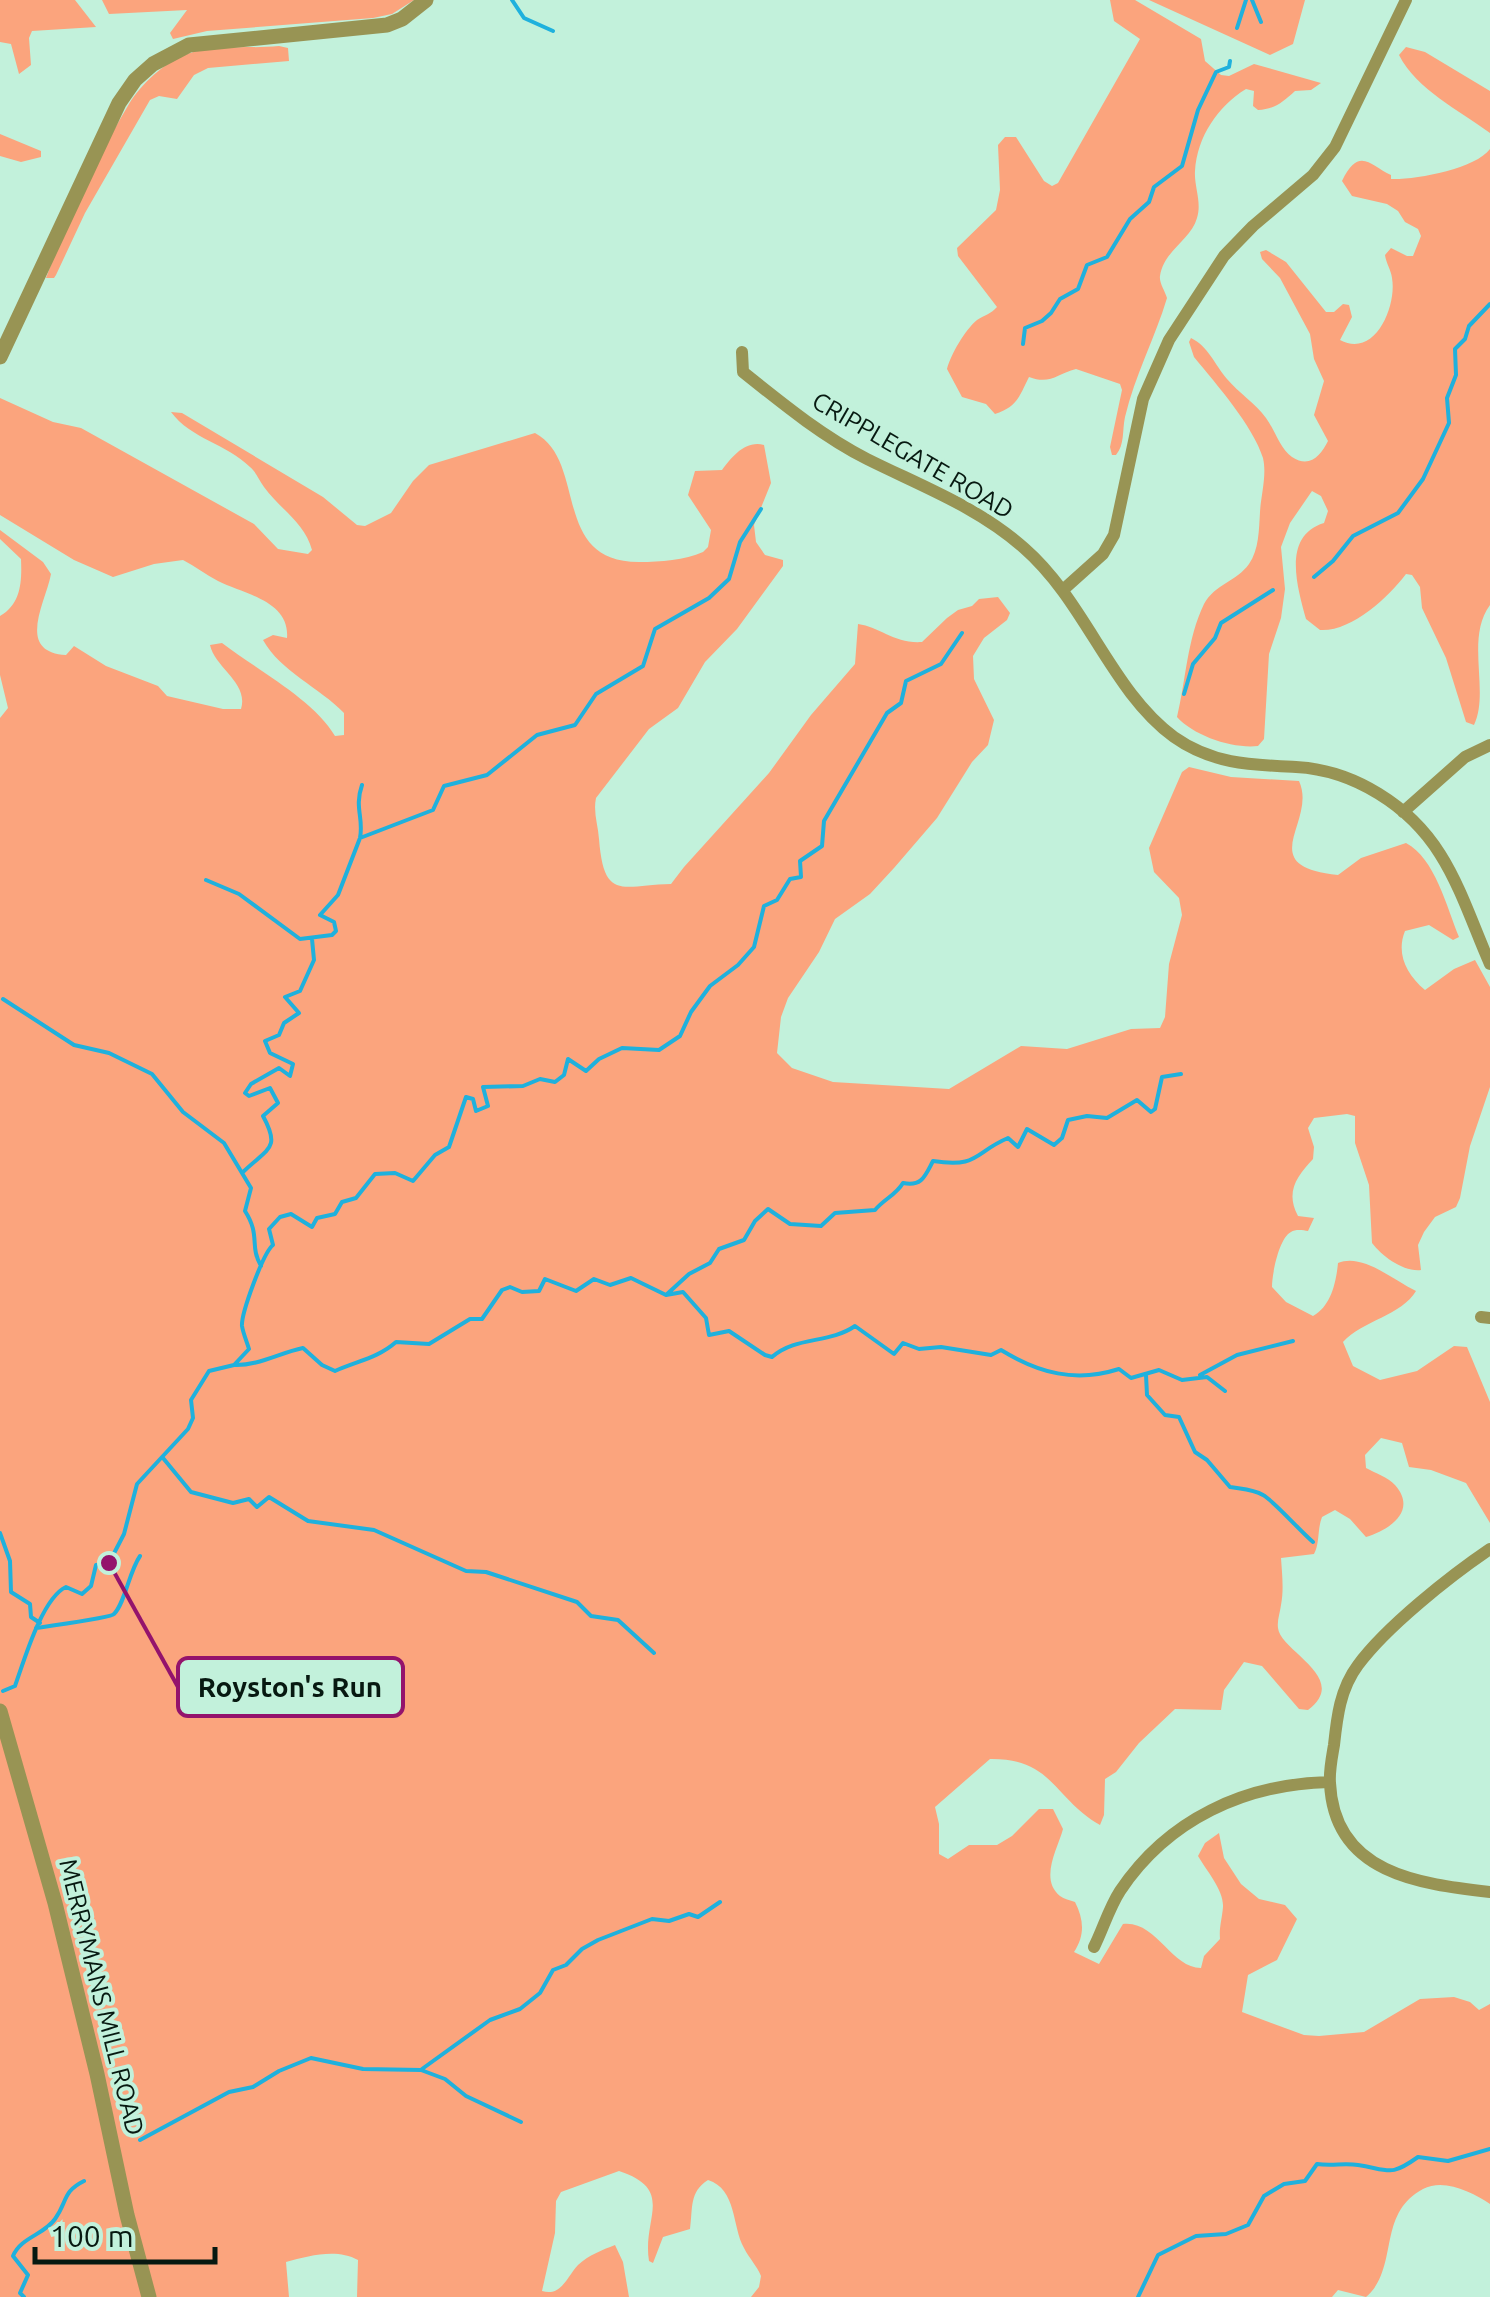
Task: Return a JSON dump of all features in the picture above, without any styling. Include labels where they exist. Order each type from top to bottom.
[{"type":"street","points":[[0,357],[76,189],[120,103],[152,64],[189,45],[387,25],[414,12],[426,0]]},
{"type":"street","points":[[1064,589],[1103,554],[1114,535],[1143,399],[1169,340],[1224,256],[1313,175],[1334,147],[1406,0]]},
{"type":"street","name":"CRIPPLEGATE ROAD","points":[[742,352],[744,372],[810,424],[866,458],[939,491],[1024,548],[1064,589],[1148,714],[1180,741],[1236,764],[1298,767],[1332,774],[1372,790],[1403,812],[1428,837],[1448,868],[1490,964]]},
{"type":"street","points":[[1403,812],[1464,757],[1490,745]]},
{"type":"street","points":[[1490,1548],[1400,1622],[1356,1667],[1342,1696],[1330,1782],[1339,1820],[1370,1860],[1384,1870],[1425,1885],[1490,1892]]},
{"type":"street","name":"MERRYMANS MILL ROAD","points":[[0,1710],[55,1903],[149,2297]]},
{"type":"street","points":[[1094,1947],[1118,1894],[1166,1838],[1194,1819],[1262,1789],[1330,1782]]},
{"type":"shaded area","points":[[0,0],[75,0],[96,27],[32,31],[31,65],[19,74],[11,44],[0,42]]},
{"type":"shaded area","points":[[102,0],[414,0],[392,14],[373,18],[207,31],[173,39],[170,33],[187,10],[109,14]]},
{"type":"shaded area","points":[[1110,0],[1135,0],[1201,39],[1205,61],[1221,75],[1229,76],[1254,64],[1321,83],[1258,110],[1253,106],[1254,91],[1246,89],[1218,113],[1205,135],[1195,171],[1197,218],[1162,267],[1160,279],[1167,298],[1134,386],[1116,455],[1112,455],[1110,447],[1120,384],[1076,369],[1048,379],[1029,377],[1013,404],[995,414],[986,404],[962,397],[947,369],[968,330],[997,307],[958,256],[957,248],[996,210],[1000,190],[998,145],[1005,137],[1016,137],[1044,181],[1052,186],[1058,183],[1140,39],[1114,21]]},
{"type":"shaded area","points":[[1149,0],[1305,0],[1293,44],[1270,55]]},
{"type":"shaded area","points":[[1406,47],[1425,52],[1490,91],[1490,133],[1416,79],[1399,55]]},
{"type":"shaded area","points":[[288,48],[289,61],[208,68],[194,75],[177,99],[159,96],[150,100],[85,213],[56,275],[46,278],[94,167],[129,104],[147,82],[170,62],[198,51]]},
{"type":"shaded area","points":[[0,134],[41,151],[41,157],[21,162],[0,156]]},
{"type":"shaded area","points":[[1490,149],[1490,605],[1479,633],[1480,697],[1474,725],[1466,722],[1446,658],[1422,608],[1420,587],[1412,575],[1406,574],[1379,603],[1344,625],[1320,630],[1306,619],[1297,578],[1297,550],[1311,530],[1324,523],[1328,511],[1321,496],[1312,491],[1290,523],[1281,547],[1285,589],[1281,618],[1269,654],[1264,739],[1258,746],[1248,746],[1204,735],[1177,717],[1190,645],[1204,604],[1244,570],[1252,558],[1258,539],[1264,471],[1263,458],[1251,433],[1194,357],[1189,342],[1191,338],[1202,346],[1227,379],[1262,413],[1288,454],[1304,462],[1314,459],[1328,441],[1314,415],[1324,381],[1314,359],[1310,334],[1280,278],[1260,252],[1266,250],[1286,262],[1326,312],[1349,305],[1352,317],[1340,340],[1364,342],[1381,327],[1391,302],[1392,278],[1385,255],[1391,248],[1413,256],[1421,236],[1418,229],[1387,204],[1352,196],[1342,181],[1348,170],[1365,161],[1391,175],[1391,179],[1414,178],[1458,168]]},
{"type":"shaded area","points":[[0,398],[53,422],[81,428],[254,524],[278,549],[308,554],[312,550],[304,532],[252,469],[231,452],[189,429],[171,412],[182,413],[323,497],[357,525],[365,526],[391,513],[429,465],[535,433],[551,447],[561,465],[581,529],[593,546],[612,558],[640,562],[672,560],[703,552],[711,530],[688,495],[695,471],[722,470],[745,447],[764,445],[771,483],[754,525],[756,542],[765,555],[783,560],[783,566],[737,629],[705,662],[678,708],[649,729],[596,798],[605,873],[619,886],[671,884],[769,773],[855,664],[858,624],[922,642],[958,610],[979,599],[998,597],[1010,613],[984,638],[973,656],[974,679],[994,720],[988,745],[972,762],[937,818],[894,868],[870,894],[835,919],[819,952],[788,998],[781,1017],[777,1053],[792,1068],[833,1082],[949,1089],[1021,1046],[1067,1049],[1131,1029],[1160,1028],[1165,1017],[1169,964],[1182,915],[1179,898],[1154,872],[1149,848],[1182,772],[1189,767],[1231,777],[1299,781],[1303,796],[1292,852],[1298,862],[1312,870],[1338,875],[1361,858],[1406,843],[1425,860],[1459,937],[1453,940],[1429,925],[1405,931],[1402,955],[1408,970],[1425,990],[1454,969],[1475,960],[1490,987],[1490,1087],[1470,1146],[1460,1198],[1456,1207],[1435,1217],[1424,1232],[1418,1245],[1421,1270],[1394,1262],[1372,1243],[1369,1185],[1355,1143],[1355,1116],[1314,1118],[1308,1128],[1313,1159],[1298,1178],[1293,1199],[1298,1216],[1314,1218],[1308,1231],[1293,1231],[1283,1241],[1272,1287],[1286,1302],[1313,1316],[1328,1300],[1338,1263],[1348,1261],[1378,1269],[1416,1291],[1401,1306],[1343,1342],[1353,1366],[1380,1380],[1417,1371],[1454,1346],[1467,1347],[1490,1402],[1490,1523],[1466,1483],[1431,1470],[1409,1467],[1402,1443],[1381,1438],[1365,1455],[1366,1468],[1389,1480],[1401,1494],[1402,1511],[1398,1518],[1366,1537],[1350,1519],[1335,1510],[1322,1517],[1314,1554],[1281,1558],[1278,1628],[1318,1676],[1322,1687],[1319,1698],[1308,1710],[1299,1709],[1262,1666],[1244,1662],[1224,1690],[1221,1710],[1175,1709],[1105,1779],[1100,1825],[1040,1773],[1011,1760],[990,1759],[935,1807],[939,1854],[948,1859],[969,1845],[997,1845],[1039,1809],[1053,1809],[1063,1829],[1052,1863],[1051,1881],[1060,1896],[1075,1902],[1080,1915],[1082,1933],[1074,1952],[1099,1964],[1123,1924],[1145,1929],[1181,1961],[1201,1968],[1204,1956],[1220,1939],[1223,1901],[1198,1856],[1205,1843],[1219,1833],[1224,1858],[1241,1884],[1259,1899],[1285,1905],[1297,1919],[1277,1960],[1248,1975],[1242,2012],[1304,2035],[1319,2036],[1364,2032],[1420,1999],[1454,1997],[1479,2010],[1490,2004],[1490,2204],[1466,2191],[1440,2185],[1423,2189],[1408,2200],[1393,2227],[1383,2271],[1366,2297],[1338,2290],[1332,2297],[751,2297],[761,2276],[740,2239],[724,2191],[708,2180],[702,2185],[693,2201],[690,2229],[663,2237],[653,2263],[649,2261],[648,2246],[652,2196],[647,2187],[619,2171],[561,2192],[556,2201],[555,2233],[542,2291],[559,2289],[582,2261],[615,2245],[623,2262],[629,2297],[357,2297],[358,2260],[332,2254],[286,2262],[289,2297],[0,2297],[0,718],[8,708],[0,675],[0,616],[16,599],[21,559],[0,539],[0,530],[43,562],[51,574],[40,611],[38,635],[41,645],[51,652],[66,655],[74,646],[106,666],[158,686],[167,696],[223,709],[241,709],[240,691],[210,645],[222,643],[299,697],[335,736],[344,735],[344,713],[290,670],[263,640],[273,635],[287,638],[281,615],[263,600],[218,581],[183,560],[113,577],[74,560],[0,515]]},
{"type":"waterway","points":[[512,0],[524,18],[553,31]]},
{"type":"waterway","points":[[1237,28],[1246,0]]},
{"type":"waterway","points":[[1252,0],[1261,22]]},
{"type":"waterway","points":[[1023,344],[1025,328],[1042,321],[1060,299],[1078,289],[1087,265],[1107,257],[1130,219],[1149,202],[1154,187],[1182,166],[1198,110],[1216,72],[1229,67],[1230,61]]},
{"type":"waterway","points":[[1314,577],[1353,536],[1398,513],[1423,479],[1449,423],[1447,398],[1456,375],[1455,349],[1465,339],[1469,326],[1490,304]]},
{"type":"waterway","points":[[360,838],[433,810],[444,786],[487,775],[537,735],[575,725],[596,694],[643,666],[655,629],[709,598],[729,579],[740,542],[761,509]]},
{"type":"waterway","points":[[1184,694],[1193,664],[1215,638],[1221,623],[1273,590]]},
{"type":"waterway","points":[[3,1691],[15,1686],[35,1631],[57,1593],[66,1587],[82,1594],[91,1586],[96,1565],[109,1563],[124,1534],[137,1484],[188,1429],[193,1418],[191,1400],[209,1371],[234,1365],[249,1349],[243,1319],[259,1271],[273,1245],[269,1229],[280,1217],[291,1214],[312,1227],[317,1218],[335,1214],[342,1202],[356,1198],[375,1174],[395,1173],[413,1181],[435,1155],[449,1147],[466,1097],[473,1099],[476,1111],[488,1106],[483,1087],[523,1086],[540,1079],[555,1082],[564,1075],[568,1059],[586,1071],[599,1059],[622,1048],[659,1050],[680,1036],[710,986],[754,947],[764,906],[777,900],[790,879],[801,877],[800,861],[822,846],[824,821],[887,713],[901,703],[906,681],[941,664],[962,633]]},
{"type":"waterway","points":[[206,880],[239,894],[300,939],[332,935],[336,931],[334,922],[320,915],[338,895],[360,838],[362,785]]},
{"type":"waterway","points":[[243,1172],[269,1147],[271,1135],[263,1116],[278,1103],[270,1088],[249,1096],[245,1093],[251,1084],[279,1068],[290,1076],[293,1064],[270,1053],[265,1041],[279,1035],[284,1023],[299,1013],[285,997],[300,991],[314,960],[312,939]]},
{"type":"waterway","points":[[3,999],[74,1045],[109,1053],[152,1074],[183,1112],[224,1143],[251,1188],[245,1211],[253,1227],[261,1266]]},
{"type":"waterway","points":[[666,1295],[689,1274],[710,1263],[719,1249],[744,1240],[768,1209],[790,1224],[821,1226],[835,1213],[875,1210],[903,1183],[922,1179],[933,1161],[968,1161],[1008,1138],[1018,1147],[1027,1129],[1054,1145],[1062,1138],[1068,1120],[1087,1116],[1107,1118],[1137,1100],[1151,1112],[1162,1077],[1181,1074]]},
{"type":"waterway","points":[[234,1365],[303,1348],[335,1371],[375,1356],[396,1342],[429,1344],[470,1319],[482,1319],[502,1290],[510,1287],[522,1292],[539,1291],[545,1279],[576,1291],[594,1279],[610,1285],[631,1278],[666,1295],[683,1292],[706,1318],[709,1335],[729,1331],[772,1357],[791,1346],[855,1326],[894,1354],[903,1343],[919,1349],[941,1347],[991,1355],[1001,1350],[1029,1365],[1058,1373],[1087,1375],[1119,1369],[1131,1378],[1159,1370],[1182,1380],[1207,1377],[1225,1391]]},
{"type":"waterway","points":[[1200,1375],[1237,1355],[1293,1341]]},
{"type":"waterway","points":[[1146,1375],[1147,1395],[1165,1415],[1179,1417],[1195,1452],[1230,1487],[1263,1495],[1313,1542]]},
{"type":"waterway","points":[[163,1458],[191,1492],[233,1503],[249,1499],[257,1507],[269,1497],[308,1521],[374,1530],[466,1571],[486,1572],[577,1602],[591,1616],[618,1620],[654,1653]]},
{"type":"waterway","points":[[0,1533],[10,1561],[11,1592],[30,1604],[31,1617],[40,1623]]},
{"type":"waterway","points":[[36,1628],[114,1614],[140,1556]]},
{"type":"waterway","points":[[422,2069],[490,2020],[520,2009],[540,1993],[553,1970],[566,1965],[598,1940],[652,1919],[669,1921],[689,1914],[698,1917],[720,1902]]},
{"type":"waterway","points":[[140,2140],[229,2092],[253,2087],[311,2058],[363,2069],[421,2070],[445,2079],[466,2096],[521,2122]]},
{"type":"waterway","points":[[1138,2297],[1158,2255],[1196,2236],[1226,2234],[1248,2225],[1264,2196],[1284,2184],[1305,2181],[1317,2164],[1390,2170],[1418,2157],[1448,2161],[1490,2149]]},
{"type":"waterway","points":[[24,2297],[20,2293],[28,2275],[13,2256],[21,2244],[50,2224],[69,2193],[84,2181]]},
{"type":"place","name":"Royston's Run","points":[[109,1563]]}]
